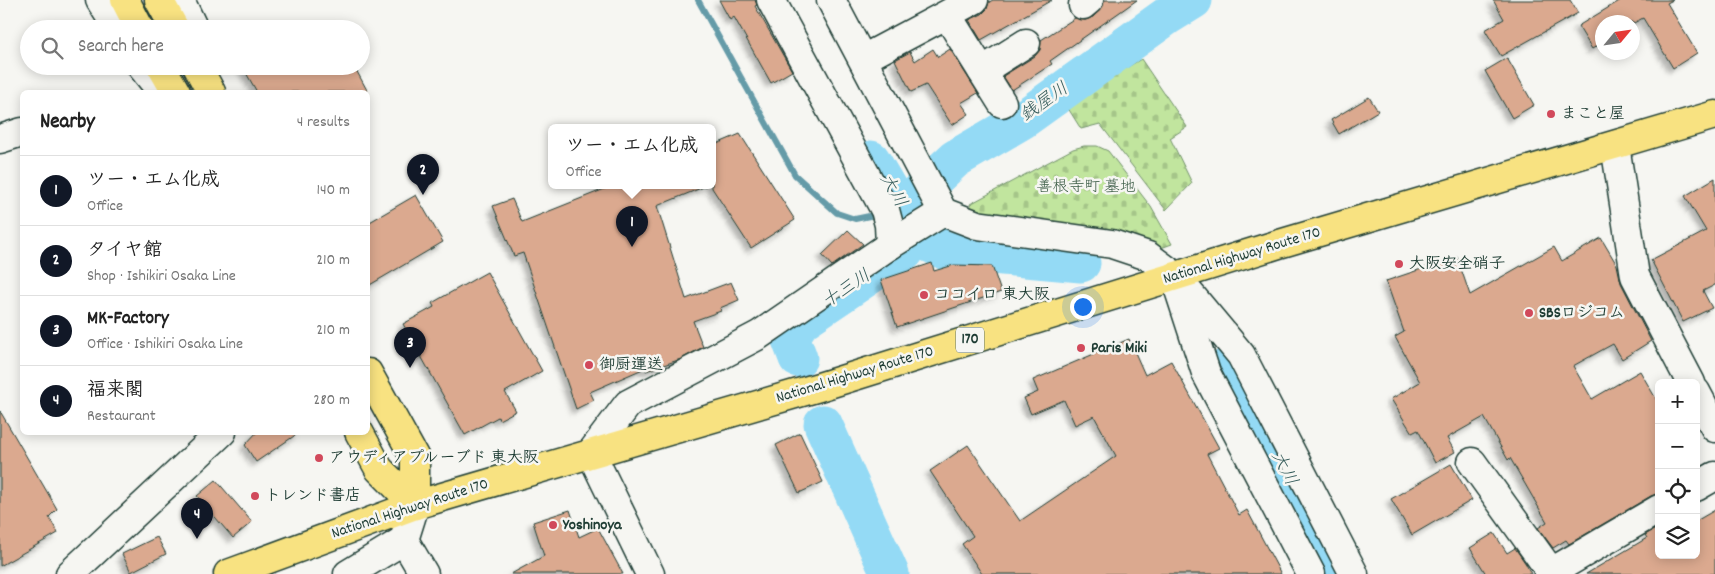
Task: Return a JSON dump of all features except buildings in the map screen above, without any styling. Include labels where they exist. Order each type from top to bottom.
[{"type":"main road","points":[[125,0],[135,20]]},
{"type":"main road","points":[[159,0],[170,20]]},
{"type":"main road","points":[[202,75],[210,90]]},
{"type":"main road","name":"National Highway Route 170","points":[[228,574],[415,505],[818,387],[1175,276],[1715,115]]},
{"type":"main road","points":[[370,376],[415,458],[415,505]]},
{"type":"main road","points":[[361,435],[379,469],[415,505]]},
{"type":"street","points":[[100,0],[112,20]]},
{"type":"street","points":[[180,0],[190,20]]},
{"type":"street","points":[[771,0],[885,210],[894,242]]},
{"type":"street","points":[[831,0],[924,176],[939,211],[977,224],[1112,244],[1148,256],[1175,276],[1241,354],[1354,574]]},
{"type":"street","points":[[863,59],[974,0]]},
{"type":"street","points":[[947,15],[1002,103]]},
{"type":"street","points":[[982,71],[1026,43]]},
{"type":"street","points":[[215,75],[221,90]]},
{"type":"street","points":[[0,139],[20,133]]},
{"type":"street","points":[[1616,145],[1635,276],[1690,379]]},
{"type":"street","points":[[650,574],[591,453],[628,404],[760,335],[939,211]]},
{"type":"street","points":[[1175,276],[1206,373],[1311,574]]},
{"type":"street","points":[[1700,400],[1715,428]]},
{"type":"street","points":[[70,574],[219,435]]},
{"type":"street","points":[[1472,462],[1550,573],[1655,511]]},
{"type":"street","points":[[1700,485],[1715,476]]},
{"type":"street","points":[[348,574],[404,540],[415,505]]},
{"type":"street","points":[[404,540],[424,574]]},
{"type":"green space","points":[[1141,59],[1187,127],[1170,138],[1192,183],[1166,210],[1100,124],[1081,129],[1066,105]]},
{"type":"green space","name":"善根寺町 墓地","points":[[1084,146],[1097,146],[1108,151],[1151,207],[1172,244],[1158,249],[1128,234],[973,211],[970,204],[1073,149]]},
{"type":"waterway","points":[[698,0],[795,175],[837,213],[855,219],[879,214]]},
{"type":"waterway","name":"銭屋川","points":[[900,210],[955,159],[1022,120],[1167,16],[1193,0]]},
{"type":"waterway","name":"大川","points":[[871,160],[900,210],[919,238],[946,251],[1081,263]]},
{"type":"waterway","name":"十三川","points":[[798,358],[790,337],[801,321],[905,251],[909,223]]},
{"type":"waterway","name":"大川","points":[[1230,365],[1336,574]]},
{"type":"waterway","name":"十三川","points":[[823,424],[890,574]]},
{"type":"place","name":"まこと屋","points":[[1551,114]]},
{"type":"place","name":"タイヤ館","points":[[423,195]]},
{"type":"place","name":"ツー・エム化成","points":[[632,247]]},
{"type":"place","name":"大阪安全硝子","points":[[1399,264]]},
{"type":"place","name":"ココイロ 東大阪","points":[[924,295]]},
{"type":"place","name":"SBSロジコム","points":[[1529,313]]},
{"type":"place","name":"Paris Miki","points":[[1081,348]]},
{"type":"place","name":"御厨運送","points":[[589,365]]},
{"type":"place","name":"MK-Factory","points":[[410,368]]},
{"type":"place","name":"アウディアプルーブド 東大阪","points":[[319,458]]},
{"type":"place","name":"トレンド書店","points":[[255,496]]},
{"type":"place","name":"Yoshinoya","points":[[553,525]]},
{"type":"place","name":"福来閣","points":[[197,539]]}]
